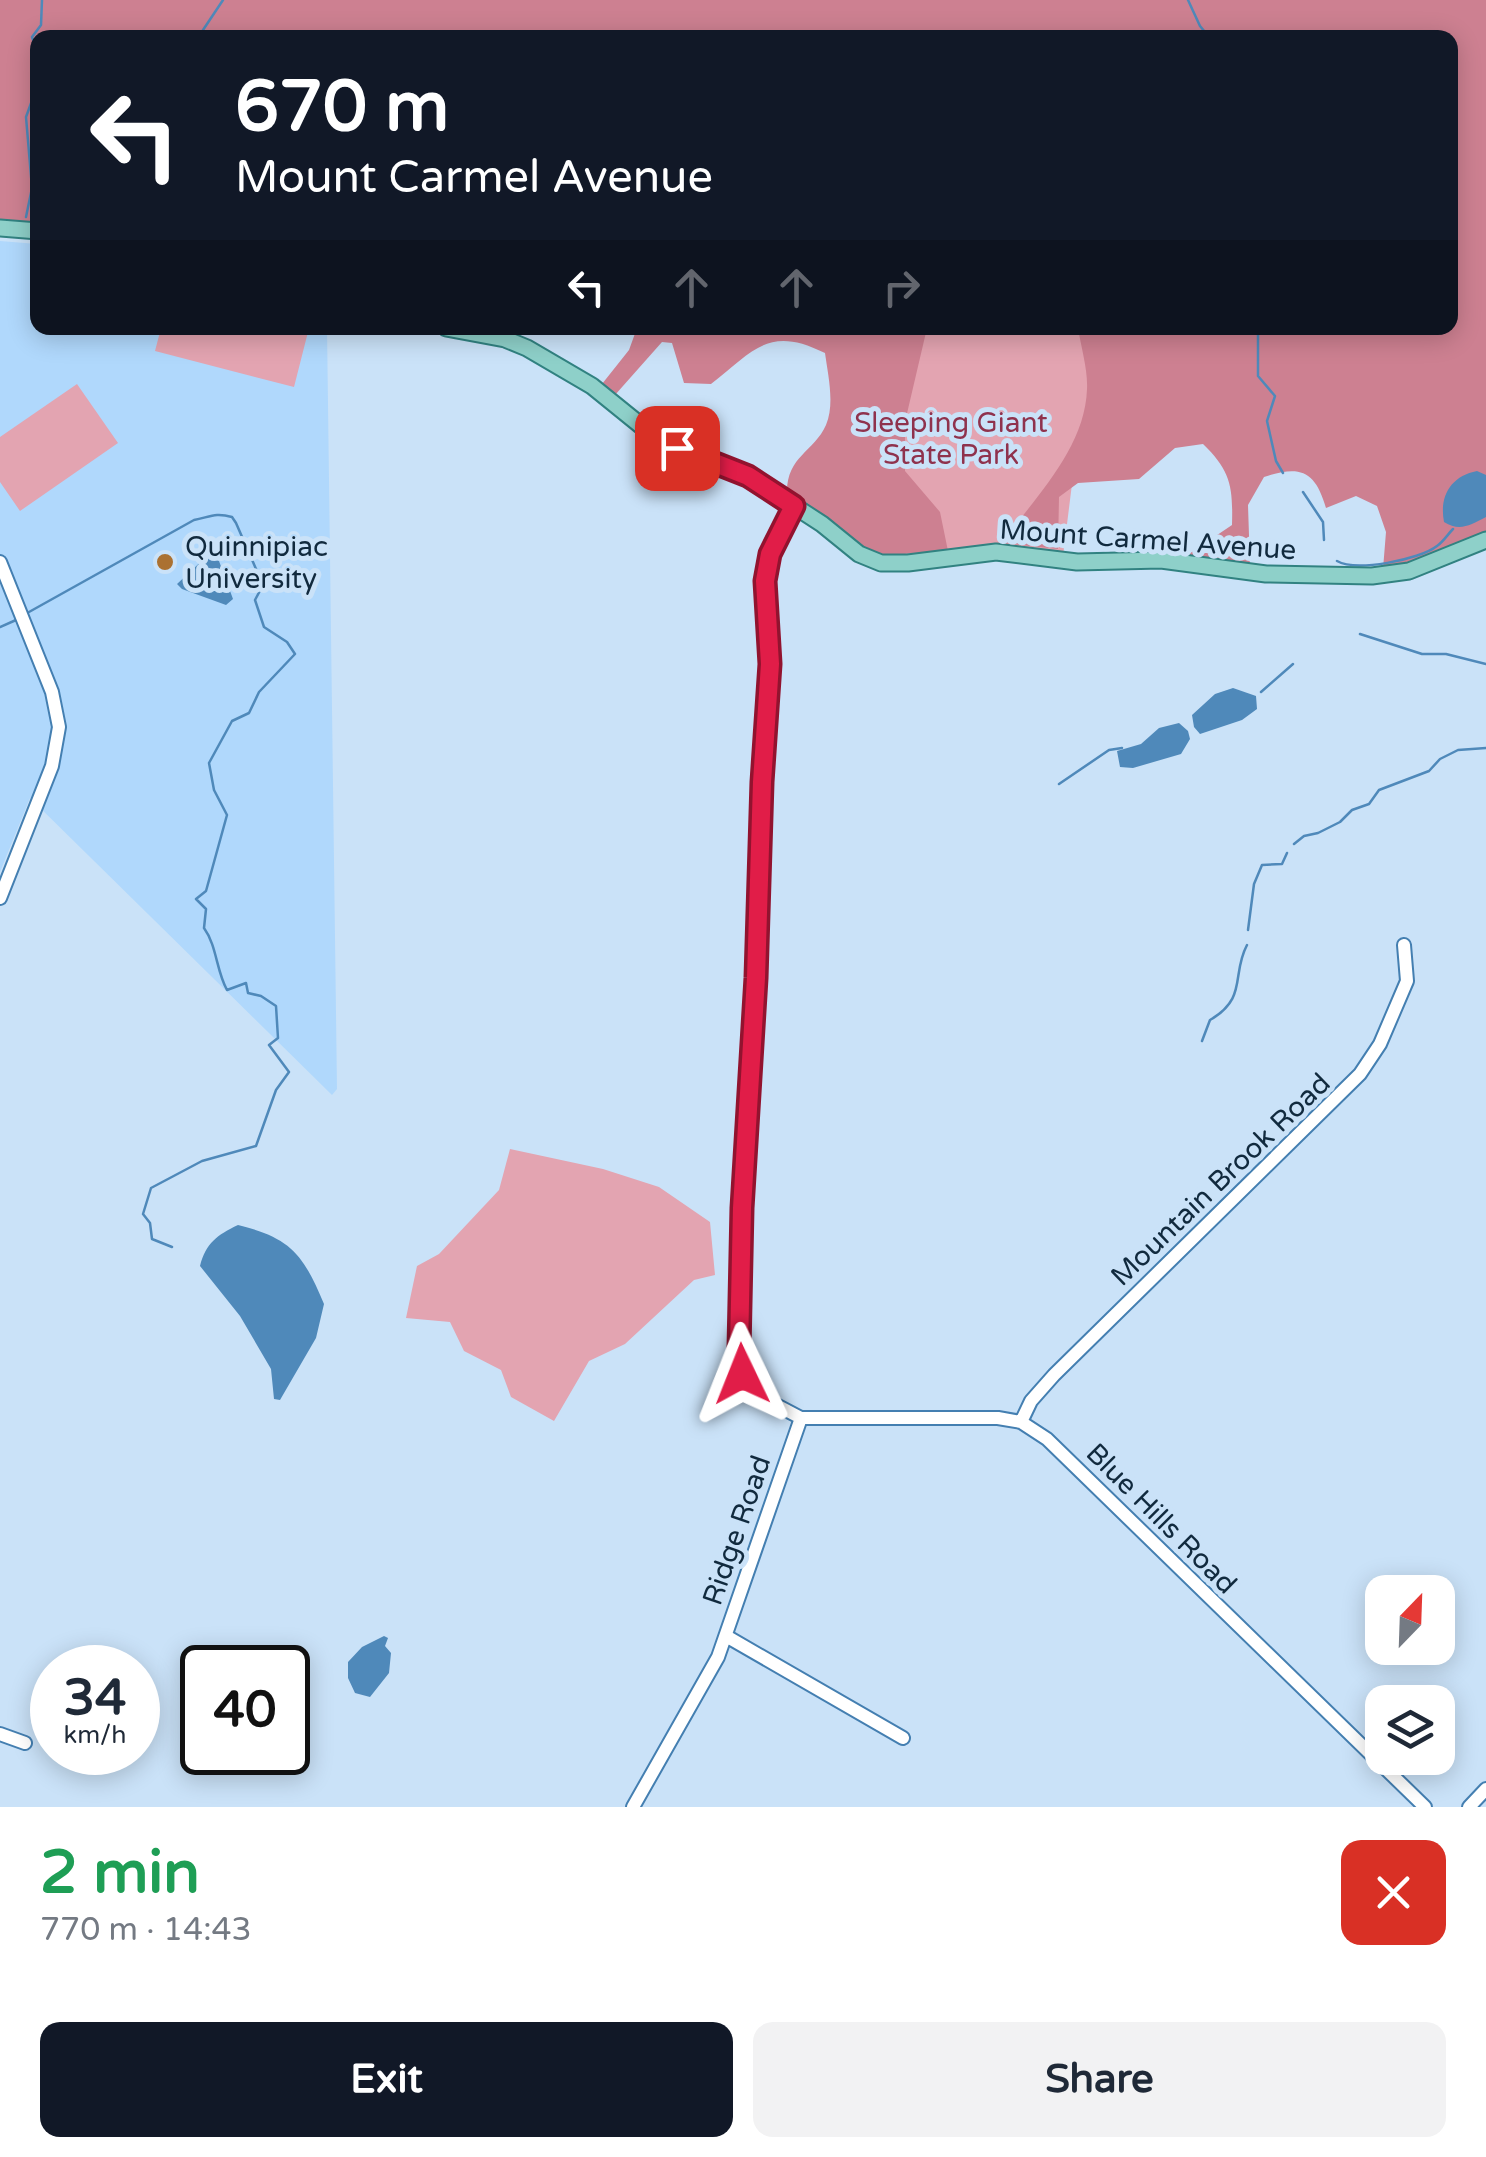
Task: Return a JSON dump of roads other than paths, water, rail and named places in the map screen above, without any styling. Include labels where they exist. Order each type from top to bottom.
[{"type":"main road","points":[[0,228],[30,230]]},
{"type":"main road","name":"Mount Carmel Avenue","points":[[484,335],[527,348],[592,386],[666,444],[748,476],[859,554],[882,563],[996,552],[1077,562],[1162,560],[1266,574],[1372,576],[1410,571],[1486,540]]},
{"type":"street","points":[[794,506],[770,554],[765,581],[770,664],[743,1194],[739,1349],[742,1374],[754,1392],[801,1418],[976,1417],[1021,1422]]},
{"type":"street","points":[[0,562],[52,692],[59,727],[52,766],[0,898]]},
{"type":"street","name":"Mountain Brook Road","points":[[1021,1422],[1031,1401],[1054,1375],[1360,1074],[1380,1044],[1407,980],[1404,945]]},
{"type":"street","name":"Ridge Road","points":[[633,1807],[692,1708],[726,1636],[801,1418]]},
{"type":"street","name":"Blue Hills Road","points":[[1021,1422],[1047,1440],[1425,1807]]},
{"type":"street","points":[[726,1636],[904,1738]]},
{"type":"street","points":[[0,1734],[25,1743]]},
{"type":"street","points":[[1469,1807],[1486,1789]]},
{"type":"waterway","points":[[37,30],[42,0]]},
{"type":"waterway","points":[[203,30],[223,0]]},
{"type":"waterway","points":[[1188,0],[1203,30]]},
{"type":"waterway","points":[[30,106],[26,117],[30,164]]},
{"type":"waterway","points":[[26,217],[30,198]]},
{"type":"waterway","points":[[1258,335],[1258,376],[1275,396],[1267,421],[1276,461],[1283,473]]},
{"type":"waterway","points":[[1303,492],[1323,522],[1324,540]]},
{"type":"waterway","points":[[29,612],[194,520],[226,516],[236,523],[263,585],[255,600],[264,627],[287,642],[295,654],[259,692],[249,713],[232,721],[209,763],[214,790],[227,815],[206,891],[196,899],[206,909],[204,928],[227,990],[246,983],[248,993],[276,1006],[278,1038],[269,1045],[289,1072],[276,1090],[256,1146],[202,1161],[151,1188],[143,1214],[150,1223],[152,1239],[172,1247]]},
{"type":"waterway","points":[[1337,561],[1372,565],[1402,560],[1437,546],[1453,529]]},
{"type":"waterway","points":[[0,627],[16,620]]},
{"type":"waterway","points":[[1360,634],[1422,654],[1446,654],[1486,664]]},
{"type":"waterway","points":[[1261,692],[1293,664]]},
{"type":"waterway","points":[[1059,784],[1109,750],[1122,748]]},
{"type":"waterway","points":[[1294,844],[1369,804],[1379,790],[1429,771],[1440,759],[1458,750],[1486,748]]},
{"type":"waterway","points":[[1248,930],[1254,884],[1262,865],[1282,864],[1287,853]]},
{"type":"waterway","points":[[1202,1041],[1210,1020],[1222,1012],[1234,995],[1247,945]]},
{"type":"place","name":"Quinnipiac University","points":[[165,562]]},
{"type":"park label","name":"Sleeping Giant State Park","points":[[951,438]]}]
